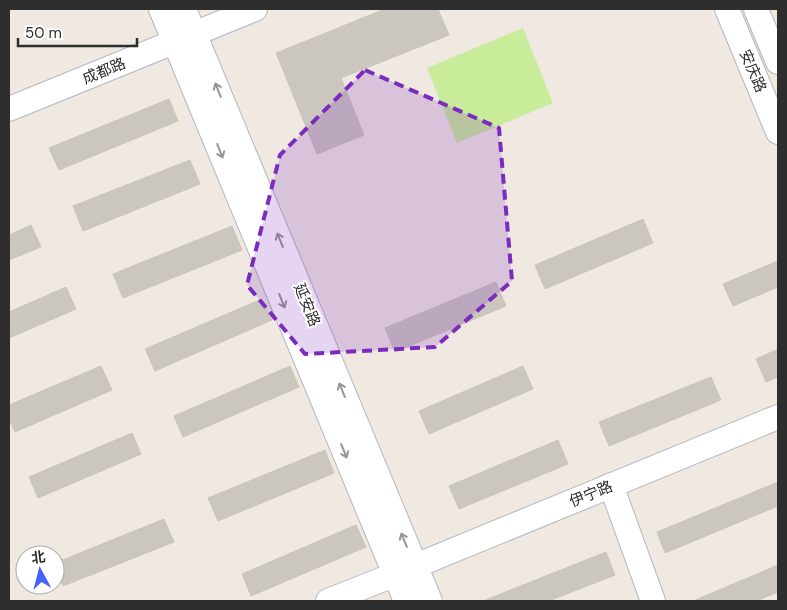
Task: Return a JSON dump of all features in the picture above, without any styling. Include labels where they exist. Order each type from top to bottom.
[{"type":"street","name":"延安路","points":[[161,9],[185,38],[401,571],[430,601]]},
{"type":"street","name":"延安路","points":[[184,9],[185,38],[406,601]]},
{"type":"street","name":"成都路","points":[[9,109],[255,9]]},
{"type":"street","name":"安庆路","points":[[727,9],[778,132]]},
{"type":"street","name":"安庆路","points":[[756,9],[778,62]]},
{"type":"street","name":"伊宁路","points":[[328,601],[778,417]]},
{"type":"street","points":[[611,485],[653,601]]},
{"type":"highlighted area","points":[[365,70],[499,128],[512,281],[435,347],[305,354],[247,285],[280,155]]},
{"type":"green space","points":[[523,28],[553,103],[457,143],[427,68]]},
{"type":"building","points":[[385,9],[438,9],[449,35],[341,78],[364,135],[317,154],[276,53]]},
{"type":"building","points":[[169,99],[178,121],[59,170],[49,148]]},
{"type":"building","points":[[190,160],[200,184],[83,231],[73,206]]},
{"type":"building","points":[[643,219],[653,243],[545,289],[535,265]]},
{"type":"building","points":[[31,225],[41,247],[9,260],[9,235]]},
{"type":"building","points":[[232,226],[242,250],[123,298],[113,274]]},
{"type":"building","points":[[778,261],[778,287],[733,306],[723,284]]},
{"type":"building","points":[[496,282],[506,306],[395,352],[385,328]]},
{"type":"building","points":[[66,287],[76,309],[9,338],[9,312]]},
{"type":"building","points":[[262,299],[272,320],[155,371],[145,349]]},
{"type":"building","points":[[778,349],[778,377],[766,382],[756,359]]},
{"type":"building","points":[[101,366],[112,390],[15,432],[9,419],[9,405]]},
{"type":"building","points":[[290,366],[299,387],[183,437],[174,416]]},
{"type":"building","points":[[523,366],[533,389],[429,434],[419,411]]},
{"type":"building","points":[[711,377],[721,400],[609,446],[599,422]]},
{"type":"building","points":[[132,433],[141,454],[38,498],[29,477]]},
{"type":"building","points":[[558,440],[568,464],[459,509],[449,486]]},
{"type":"building","points":[[325,450],[334,473],[218,521],[208,498]]},
{"type":"building","points":[[778,482],[778,506],[665,553],[657,532]]},
{"type":"building","points":[[164,519],[174,542],[65,585],[65,559]]},
{"type":"building","points":[[356,525],[366,547],[251,596],[242,574]]},
{"type":"building","points":[[606,552],[615,575],[549,601],[483,601]]},
{"type":"building","points":[[778,565],[778,592],[756,601],[693,601]]}]
